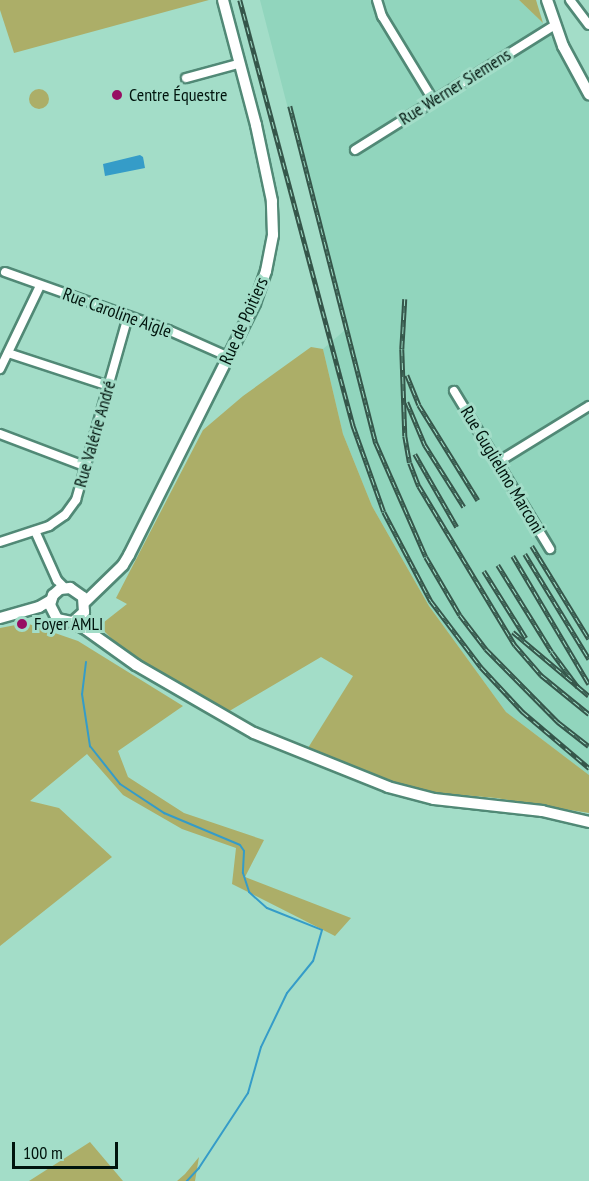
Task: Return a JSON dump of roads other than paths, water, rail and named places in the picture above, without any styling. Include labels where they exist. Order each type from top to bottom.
[{"type":"street","name":"Rue de Poitiers","points":[[73,622],[105,581],[123,565],[129,555],[229,357],[255,303],[266,271],[273,235],[272,201],[256,125],[238,64],[223,0]]},
{"type":"street","points":[[377,0],[382,16],[433,100]]},
{"type":"street","points":[[547,0],[573,68],[589,94]]},
{"type":"street","points":[[570,0],[589,25]]},
{"type":"street","name":"Rue Werner Siemens","points":[[355,150],[555,25]]},
{"type":"street","points":[[186,78],[238,64]]},
{"type":"street","name":"Rue Caroline Aigle","points":[[5,272],[129,316],[229,357]]},
{"type":"street","points":[[0,369],[40,286]]},
{"type":"street","name":"Rue Valérie André","points":[[0,542],[49,526],[70,509],[76,500],[129,316]]},
{"type":"street","points":[[8,353],[109,386]]},
{"type":"street","name":"Rue Guglielmo Marconi","points":[[454,391],[550,549]]},
{"type":"street","points":[[498,462],[589,406]]},
{"type":"street","points":[[0,434],[87,467]]},
{"type":"street","points":[[34,531],[61,590],[84,607],[102,641]]},
{"type":"street","name":"Rue de Poitiers","points":[[17,614],[61,590],[105,581]]},
{"type":"street","points":[[52,615],[61,590]]},
{"type":"street","points":[[0,618],[17,614],[52,615],[62,622],[73,622],[136,665],[247,730],[388,787],[434,799],[552,812],[589,822]]},
{"type":"water","points":[[140,155],[143,157],[145,168],[105,176],[103,164]]},
{"type":"waterway","points":[[86,662],[82,694],[90,746],[120,784],[164,813],[240,845],[244,851],[243,873],[249,892],[267,908],[322,930],[313,961],[287,993],[261,1047],[248,1093],[199,1168],[187,1181]]},
{"type":"railway","points":[[240,0],[353,425],[384,512],[431,601],[481,667],[523,712],[589,768]]},
{"type":"railway","points":[[290,106],[376,443],[426,557],[460,615],[486,649],[558,722],[589,746]]},
{"type":"railway","points":[[405,299],[402,349],[405,436],[410,463],[419,486],[515,645],[541,675],[589,714]]},
{"type":"railway","points":[[407,375],[419,405],[478,500]]},
{"type":"railway","points":[[407,402],[425,445],[464,507]]},
{"type":"railway","points":[[415,454],[457,527]]},
{"type":"railway","points":[[532,546],[589,639]]},
{"type":"railway","points":[[525,554],[589,659]]},
{"type":"railway","points":[[513,556],[589,684]]},
{"type":"railway","points":[[498,565],[552,652],[578,687]]},
{"type":"railway","points":[[484,571],[526,638]]},
{"type":"railway","points":[[513,632],[589,696]]},
{"type":"place","name":"Centre Équestre","points":[[117,95]]},
{"type":"place","name":"Foyer AMLI","points":[[22,624]]}]
